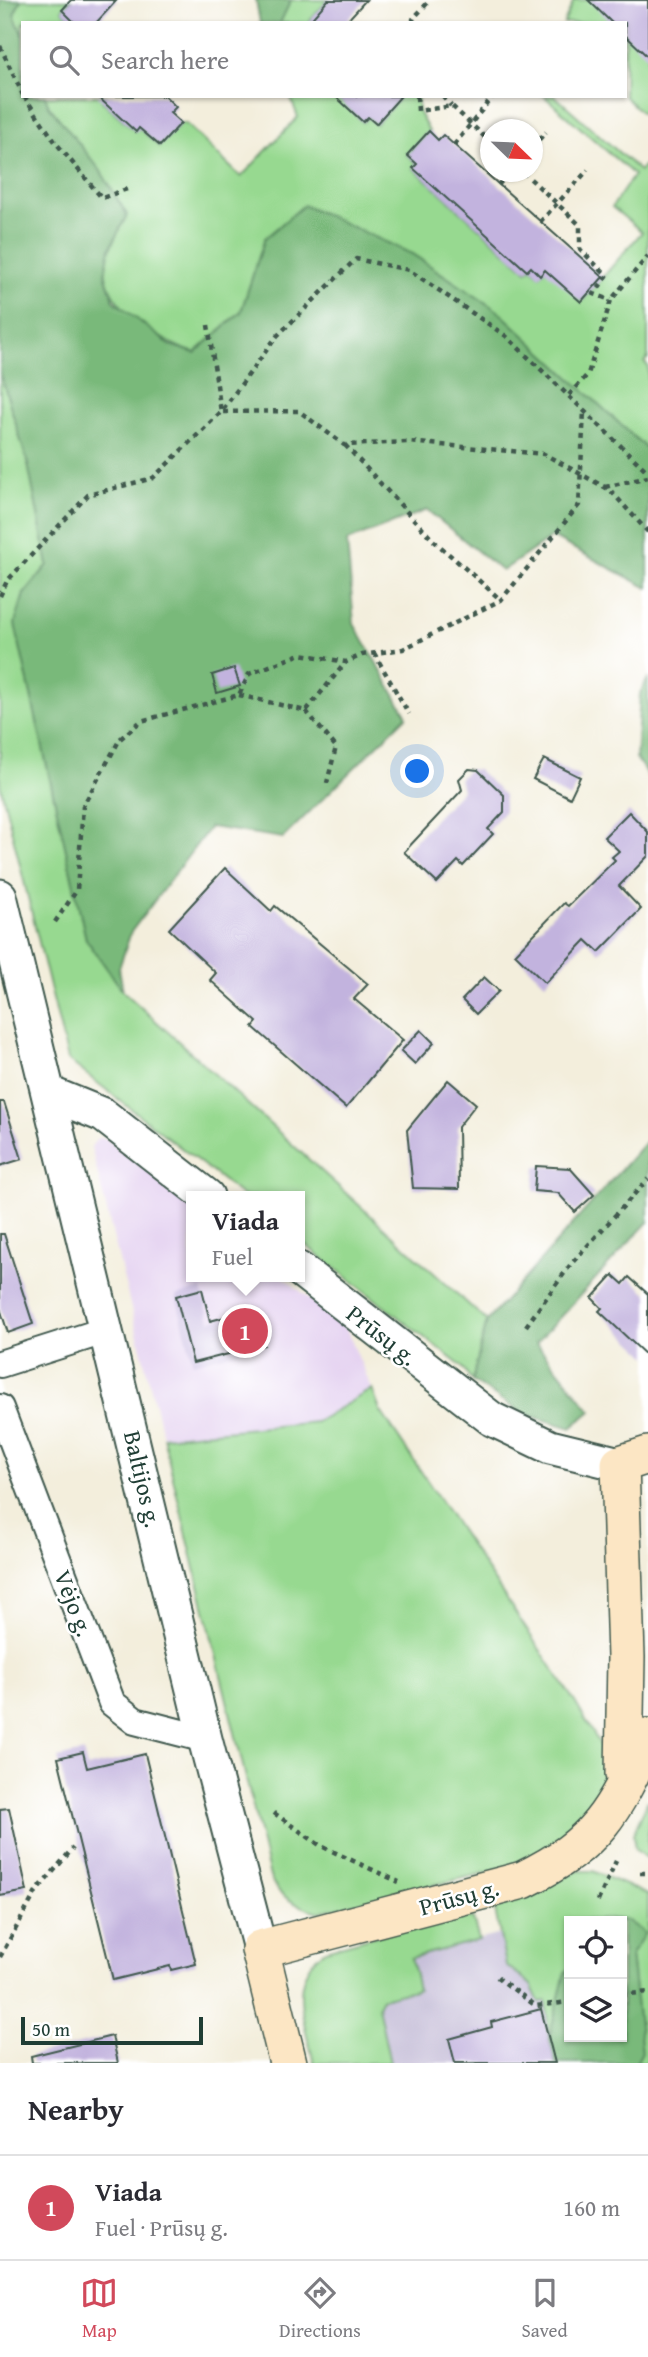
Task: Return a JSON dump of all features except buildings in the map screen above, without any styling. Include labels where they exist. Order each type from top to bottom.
[{"type":"main road","name":"Prūsų g.","points":[[624,1789],[626,1657],[635,1537],[634,1459]]},
{"type":"main road","name":"Prūsų g.","points":[[260,1949],[523,1880],[559,1862],[587,1841],[624,1789],[648,1737]]},
{"type":"main road","name":"Baltijos g.","points":[[260,1949],[288,2063]]},
{"type":"street","name":"Baltijos g.","points":[[0,895],[205,1739],[260,1949]]},
{"type":"street","points":[[50,1093],[103,1115],[201,1191]]},
{"type":"street","name":"Prūsų g.","points":[[305,1274],[492,1419],[550,1447],[634,1459]]},
{"type":"street","points":[[0,1364],[107,1330]]},
{"type":"street","name":"Vėjo g.","points":[[0,1408],[112,1703],[135,1721],[205,1739]]},
{"type":"path","points":[[414,21],[430,0]]},
{"type":"path","points":[[0,46],[21,91]]},
{"type":"path","points":[[25,98],[56,143],[102,198],[127,189]]},
{"type":"path","points":[[417,98],[418,111],[452,106]]},
{"type":"path","points":[[445,98],[480,132]]},
{"type":"path","points":[[454,145],[491,98]]},
{"type":"path","points":[[540,222],[588,170]]},
{"type":"path","points":[[498,185],[501,182]]},
{"type":"path","points":[[534,182],[580,225],[580,249],[607,276],[594,294],[611,300]]},
{"type":"path","points":[[569,396],[588,374],[611,300],[648,256]]},
{"type":"path","points":[[0,596],[7,580],[88,495],[153,478],[221,412],[276,336],[356,259],[409,270],[506,335],[648,472]]},
{"type":"path","points":[[208,324],[221,412]]},
{"type":"path","points":[[239,695],[249,674],[301,654],[346,662],[374,653],[403,649],[501,600],[579,505],[584,410]]},
{"type":"path","points":[[221,412],[299,411],[344,445],[433,540],[501,600]]},
{"type":"path","points":[[344,445],[408,442],[544,454],[604,487],[648,531]]},
{"type":"path","points":[[604,487],[648,477]]},
{"type":"path","points":[[374,653],[409,714]]},
{"type":"path","points":[[306,710],[346,662]]},
{"type":"path","points":[[55,922],[77,890],[83,806],[120,739],[141,721],[239,695],[306,710],[336,747],[327,783]]},
{"type":"path","points":[[526,1326],[571,1264],[648,1179]]},
{"type":"path","points":[[274,1813],[321,1846],[441,1902]]},
{"type":"path","points":[[0,1957],[36,1892],[73,1848]]},
{"type":"path","points":[[598,1901],[616,1861]]},
{"type":"path","points":[[640,1873],[648,1873]]},
{"type":"path","points":[[497,1977],[537,2006],[564,2003]]},
{"type":"path","points":[[627,1994],[648,1992]]},
{"type":"shaded area","points":[[97,1138],[105,1138],[186,1200],[186,1282],[289,1282],[346,1328],[372,1389],[316,1422],[163,1437],[91,1147]]},
{"type":"shaded area","points":[[500,1934],[506,1965],[531,1985],[539,2002],[546,2001],[555,2063],[390,2063],[378,2006],[411,1958]]},
{"type":"green space","points":[[0,0],[21,0],[14,14],[21,32],[21,98],[46,98],[49,106],[100,170],[127,215],[110,248],[105,274],[114,301],[170,345],[195,353],[241,312],[265,238],[304,205],[412,254],[498,311],[648,450],[648,588],[552,537],[502,571],[427,510],[347,541],[354,624],[407,716],[283,838],[210,827],[131,932],[119,968],[123,991],[86,939],[15,624],[24,594],[48,565],[28,464],[0,372]]},
{"type":"green space","points":[[21,0],[71,0],[62,10],[71,19],[69,21],[21,21],[21,32],[14,14]]},
{"type":"green space","points":[[256,0],[291,0],[281,21],[260,21]]},
{"type":"green space","points":[[291,0],[328,0],[310,21],[281,21]]},
{"type":"green space","points":[[574,0],[595,0],[611,21],[565,21]]},
{"type":"green space","points":[[627,36],[648,44],[648,119],[626,98]]},
{"type":"green space","points":[[46,98],[104,98],[102,101],[135,131],[139,128],[159,146],[181,123],[186,124],[241,177],[298,117],[291,98],[338,98],[363,122],[368,117],[376,124],[397,101],[395,98],[418,98],[418,111],[429,131],[407,155],[417,164],[413,168],[527,271],[531,267],[540,275],[562,251],[581,302],[642,232],[612,207],[634,175],[546,98],[557,98],[640,171],[648,160],[648,358],[644,362],[648,366],[648,450],[498,311],[412,254],[265,238],[241,311],[195,353],[169,342],[128,313],[110,288],[106,275],[107,260],[127,215],[100,170],[49,106]]},
{"type":"green space","points":[[0,372],[28,464],[48,565],[24,594],[15,624],[86,939],[124,992],[487,1321],[472,1381],[461,1366],[305,1245],[305,1191],[237,1191],[68,1060],[0,784]]},
{"type":"green space","points":[[648,678],[648,776],[636,758],[640,693]]},
{"type":"green space","points":[[648,1139],[648,1222],[536,1343],[591,1411],[571,1428],[522,1413],[472,1381],[487,1321]]},
{"type":"green space","points":[[372,1389],[380,1410],[575,1702],[612,1765],[611,1781],[570,1836],[506,1868],[319,1912],[303,1907],[284,1896],[270,1877],[163,1437],[316,1422]]},
{"type":"green space","points":[[648,1800],[648,1860],[635,1849],[633,1835]]},
{"type":"green space","points":[[577,1871],[593,1871],[648,1895],[648,2063],[636,2063],[642,2052],[631,1954],[644,1933],[627,1920],[627,1916],[564,1916],[564,1978],[549,2038],[546,2001],[539,2002],[531,1985],[506,1965],[495,1910],[499,1905]]},
{"type":"green space","points":[[460,1913],[473,1919],[479,1940],[411,1958],[418,1989],[382,1998],[378,2006],[390,2063],[314,2063],[301,2002],[305,1974],[313,1961],[325,1950]]},
{"type":"green space","points":[[627,1920],[645,1933],[631,1955],[642,2052],[636,2063],[555,2063],[549,2038],[564,1977],[564,2042],[627,2042]]},
{"type":"place","name":"Viada","points":[[245,1331]]}]
